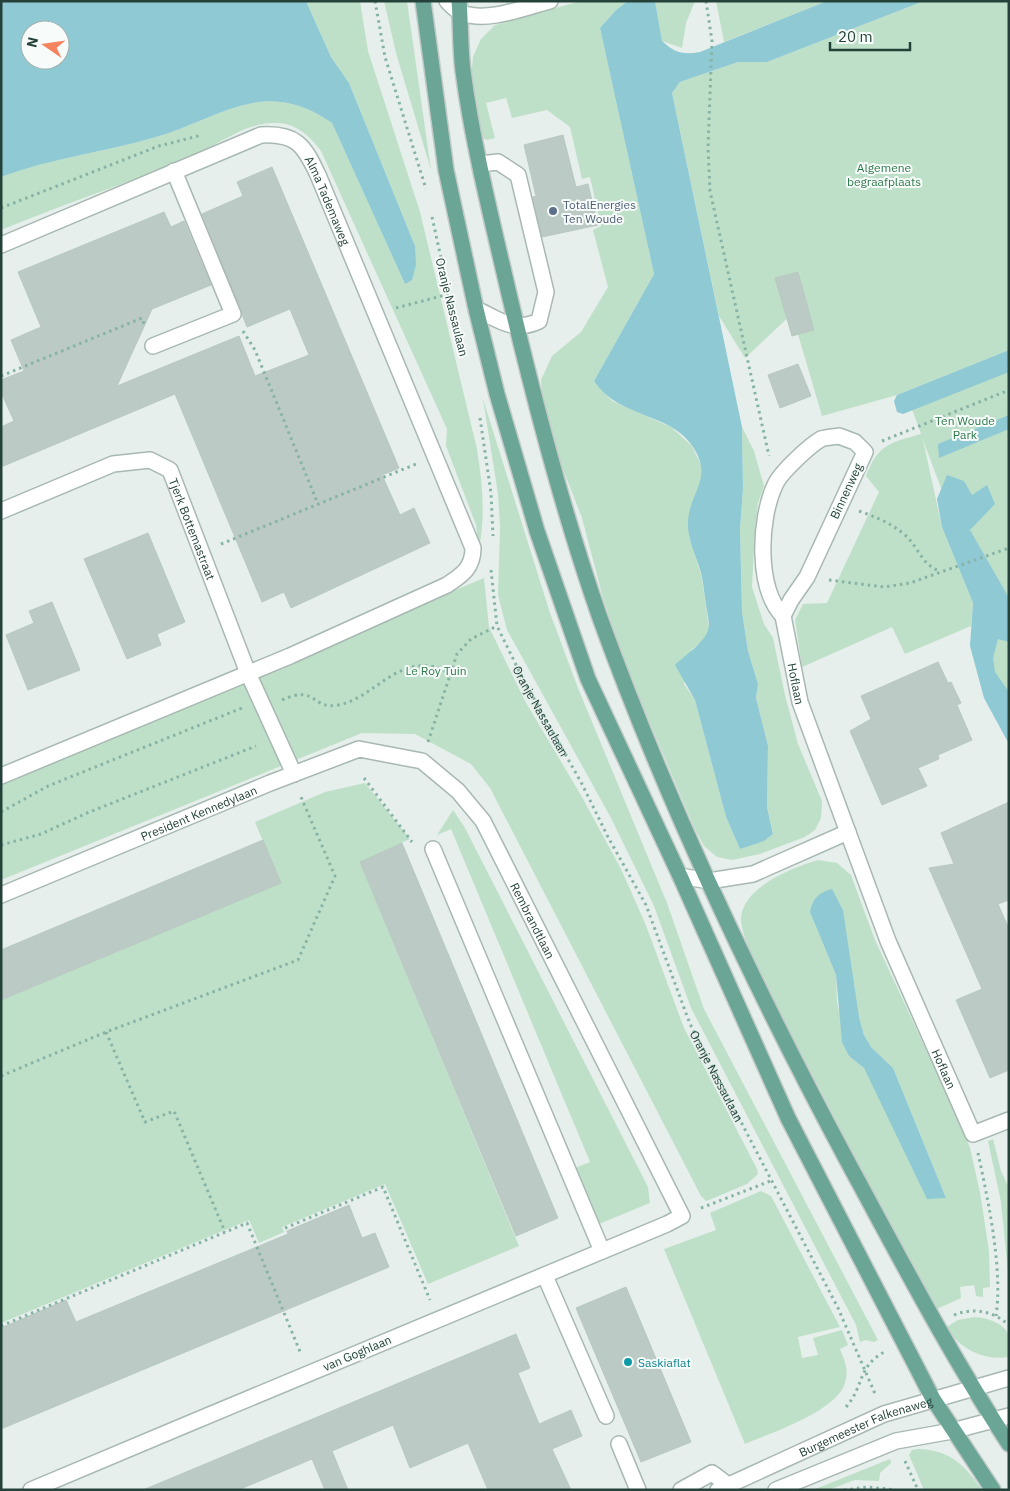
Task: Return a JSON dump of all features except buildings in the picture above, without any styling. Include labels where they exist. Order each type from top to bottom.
[{"type":"main road","name":"Oranje Nassaulaan","points":[[423,3],[446,170],[476,309],[497,394],[537,531],[588,679],[680,876],[788,1118],[933,1399],[992,1490]]},
{"type":"main road","points":[[459,7],[463,67],[480,164],[517,328],[553,466],[601,618],[647,736],[709,881],[812,1095],[905,1268],[973,1389],[1009,1444]]},
{"type":"street","points":[[447,1],[459,7],[493,15],[550,1]]},
{"type":"street","name":"Alma Tademaweg","points":[[1,244],[261,134],[278,134],[295,139],[308,154],[473,548],[473,560],[467,571],[447,585],[248,673]]},
{"type":"street","points":[[480,164],[498,162],[518,175],[546,292],[538,321],[517,328]]},
{"type":"street","points":[[153,346],[233,314],[174,171]]},
{"type":"street","name":"Oranje Nassaulaan","points":[[476,309],[517,328]]},
{"type":"street","points":[[783,616],[776,609],[770,596],[764,565],[764,538],[768,504],[776,483],[821,439],[839,436],[856,442],[864,452]]},
{"type":"street","name":"Binnenweg","points":[[783,616],[791,600],[807,577],[864,452]]},
{"type":"street","name":"Tjerk Bottemastraat","points":[[1,511],[112,464],[150,460],[170,470],[248,673]]},
{"type":"street","name":"Hoflaan","points":[[783,616],[800,702],[888,941],[966,1114],[973,1134]]},
{"type":"street","points":[[1,776],[248,673],[294,774]]},
{"type":"street","name":"Rembrandtlaan","points":[[294,774],[358,749],[422,761],[458,791],[483,821],[682,1216]]},
{"type":"street","name":"President Kennedylaan","points":[[1,895],[294,774]]},
{"type":"street","points":[[680,876],[709,881],[753,874],[848,832]]},
{"type":"street","points":[[433,849],[602,1251]]},
{"type":"street","points":[[973,1134],[1009,1120]]},
{"type":"street","name":"van Goghlaan","points":[[31,1490],[545,1276],[682,1216]]},
{"type":"street","points":[[545,1276],[606,1416]]},
{"type":"street","name":"Burgemeester Falkenaweg","points":[[681,1490],[712,1473],[723,1487],[884,1414],[1009,1378]]},
{"type":"street","name":"Burgemeester Falkenaweg","points":[[776,1490],[793,1487],[896,1441],[952,1431],[1009,1416]]},
{"type":"street","points":[[619,1444],[638,1490]]},
{"type":"path","points":[[375,1],[385,57],[428,196]]},
{"type":"path","points":[[706,1],[712,41],[708,148],[710,192],[776,483]]},
{"type":"path","points":[[1,208],[158,146],[211,131]]},
{"type":"path","name":"Oranje Nassaulaan","points":[[432,214],[445,276]]},
{"type":"path","name":"Oranje Nassaulaan","points":[[447,285],[452,303]]},
{"type":"path","points":[[376,313],[449,294]]},
{"type":"path","points":[[233,314],[254,350],[318,504]]},
{"type":"path","points":[[1,376],[142,318],[153,346]]},
{"type":"path","name":"Binnenweg","points":[[864,452],[886,439],[914,427],[1009,390]]},
{"type":"path","points":[[478,411],[491,493],[492,543]]},
{"type":"path","points":[[202,552],[435,457]]},
{"type":"path","points":[[840,504],[892,525],[907,537],[928,566],[945,571]]},
{"type":"path","points":[[807,577],[884,587],[910,583],[1009,548]]},
{"type":"path","name":"Oranje Nassaulaan","points":[[492,568],[497,626],[523,679],[582,784],[608,837],[646,905],[690,1024],[773,1180],[838,1308],[876,1395]]},
{"type":"path","points":[[422,761],[457,654],[471,639],[497,626]]},
{"type":"path","points":[[264,709],[301,693],[312,697],[323,705],[338,706],[353,700],[393,674],[411,668],[428,666],[450,673]]},
{"type":"path","points":[[1,812],[48,786],[242,708]]},
{"type":"path","points":[[1,845],[42,834],[87,813],[256,746]]},
{"type":"path","points":[[364,778],[414,845]]},
{"type":"path","points":[[1,1076],[106,1032],[298,960],[335,876],[301,797]]},
{"type":"path","points":[[106,1032],[145,1122],[174,1111],[225,1232]]},
{"type":"path","points":[[973,1134],[988,1198],[994,1245],[997,1289],[996,1316]]},
{"type":"path","points":[[682,1216],[773,1180]]},
{"type":"path","points":[[285,1228],[383,1188],[438,1319]]},
{"type":"path","points":[[1,1326],[247,1223],[309,1373]]},
{"type":"path","points":[[950,1317],[972,1310],[983,1311],[996,1316],[1009,1325]]},
{"type":"path","points":[[865,1370],[872,1359],[882,1353]]},
{"type":"path","points":[[902,1453],[918,1490]]},
{"type":"path","points":[[844,1490],[859,1487],[896,1490]]},
{"type":"green space","points":[[306,1],[360,1],[368,51],[420,212],[477,449],[483,510],[479,548],[476,525],[446,446],[447,429],[321,151],[312,140],[295,127],[274,123],[252,127],[190,157],[1,230],[1,177],[20,170],[156,137],[241,106],[264,101],[284,102],[305,108],[332,123],[405,284],[415,246],[349,83],[331,57]]},
{"type":"green space","points":[[384,1],[407,1],[431,170],[396,53]]},
{"type":"green space","points":[[581,1],[628,1],[616,10],[600,28],[654,274],[594,381],[612,401],[671,427],[692,446],[703,469],[700,488],[691,505],[689,536],[702,578],[709,628],[705,639],[692,649],[684,684],[695,700],[726,817],[740,849],[773,833],[767,807],[768,746],[756,698],[758,684],[748,651],[742,612],[740,529],[743,488],[742,427],[754,451],[764,486],[758,503],[752,587],[764,624],[773,638],[798,744],[822,801],[821,818],[815,830],[805,837],[760,854],[732,860],[717,857],[704,846],[694,827],[625,664],[603,598],[582,518],[559,459],[543,403],[541,380],[552,356],[581,332],[608,287],[593,230],[601,226],[590,177],[582,179],[570,127],[547,110],[512,118],[506,98],[486,103],[495,138],[487,140],[480,137],[471,77],[473,57],[481,39],[495,25]]},
{"type":"green space","points":[[655,1],[695,1],[686,23],[682,48],[662,41]]},
{"type":"green space","points":[[716,1],[827,1],[724,42]]},
{"type":"green space","name":"Algemene begraafplaats","points":[[924,1],[1009,1],[1009,350],[897,395],[822,416],[792,314],[745,358],[719,316],[672,93],[680,82],[738,62],[767,62]]},
{"type":"green space","name":"Ten Woude Park","points":[[1009,361],[1009,709],[984,664],[972,571],[923,440],[942,527],[973,603],[971,626],[905,654],[892,627],[802,667],[795,620],[803,604],[827,603],[879,492],[866,476],[875,457],[886,446],[921,434],[909,401]]},
{"type":"green space","points":[[483,399],[550,613],[578,688],[667,903],[704,1009],[878,1340],[874,1342],[866,1340],[860,1342],[856,1325],[691,1008],[654,906],[611,818],[507,630],[498,595],[500,527],[498,494]]},
{"type":"green space","name":"Le Roy Tuin","points":[[484,578],[489,627],[525,701],[582,797],[621,869],[645,923],[684,1028],[757,1169],[758,1174],[747,1184],[709,1200],[706,1201],[701,1196],[490,788],[471,764],[415,734],[362,733],[1,880],[1,782]]},
{"type":"green space","points":[[365,783],[410,839],[360,862],[519,1246],[428,1284],[385,1184],[282,1227],[284,1232],[259,1243],[249,1220],[1,1323],[1,1000],[280,883],[255,822],[325,792]]},
{"type":"green space","points":[[453,810],[465,828],[648,1187],[650,1203],[599,1224],[575,1168],[590,1162],[451,829],[437,835]]},
{"type":"green space","points":[[818,860],[837,863],[851,875],[875,940],[963,1129],[970,1148],[980,1192],[989,1251],[990,1287],[983,1288],[983,1297],[976,1296],[974,1285],[960,1287],[961,1298],[937,1309],[905,1253],[772,999],[750,951],[741,918],[744,907],[750,897],[783,873]],"holes":[[[810,912],[859,1017],[864,1035],[871,1047],[893,1068],[946,1198],[880,1098],[864,1068],[849,1056],[837,1002],[836,975]]]},
{"type":"green space","points":[[993,1139],[1001,1171],[1009,1188],[1009,1282],[1001,1202],[988,1141]]},
{"type":"green space","points":[[761,1191],[771,1196],[840,1327],[798,1337],[802,1358],[818,1355],[813,1338],[842,1330],[848,1345],[840,1349],[847,1374],[845,1383],[839,1393],[830,1403],[817,1412],[745,1444],[664,1249],[716,1230],[710,1213]]},
{"type":"green space","points":[[975,1317],[990,1320],[1007,1331],[1009,1336],[1009,1357],[990,1357],[973,1352],[958,1342],[947,1327],[958,1320]]},
{"type":"green space","points":[[912,1450],[939,1452],[956,1460],[982,1490],[924,1490],[909,1455]]},
{"type":"green space","points":[[890,1459],[891,1463],[880,1473],[879,1481],[855,1480],[828,1490],[813,1490]]},
{"type":"water","points":[[1,1],[306,1],[331,57],[349,83],[415,246],[416,265],[412,280],[405,284],[332,123],[305,108],[284,102],[264,101],[241,106],[156,137],[20,170],[1,177]]},
{"type":"water","points":[[628,1],[655,1],[662,41],[675,51],[689,53],[700,52],[827,1],[924,1],[767,62],[738,62],[680,82],[672,93],[742,427],[743,488],[740,529],[742,612],[748,651],[758,684],[756,698],[768,746],[767,807],[773,834],[764,841],[740,849],[726,817],[695,700],[675,665],[699,644],[709,628],[702,577],[688,529],[689,511],[701,477],[699,458],[693,447],[672,427],[617,402],[594,381],[654,274],[600,28],[616,10]]},
{"type":"water","points":[[1009,350],[1009,372],[903,414],[897,412],[894,401],[897,395]]},
{"type":"water","points":[[1009,415],[1009,429],[939,458],[938,444]]},
{"type":"water","points":[[947,475],[964,481],[972,495],[987,485],[995,504],[970,530],[1009,598],[1009,642],[998,639],[993,658],[995,672],[1009,692],[1009,744],[984,698],[970,646],[973,603],[942,527],[937,499]]},
{"type":"water","points":[[832,889],[843,910],[859,1017],[864,1035],[871,1047],[893,1068],[946,1198],[927,1199],[864,1068],[849,1056],[842,1042],[836,975],[810,912],[817,896]]},
{"type":"place","name":"TotalEnergies Ten Woude","points":[[553,211]]},
{"type":"place","name":"Saskiaflat","points":[[628,1362]]}]
